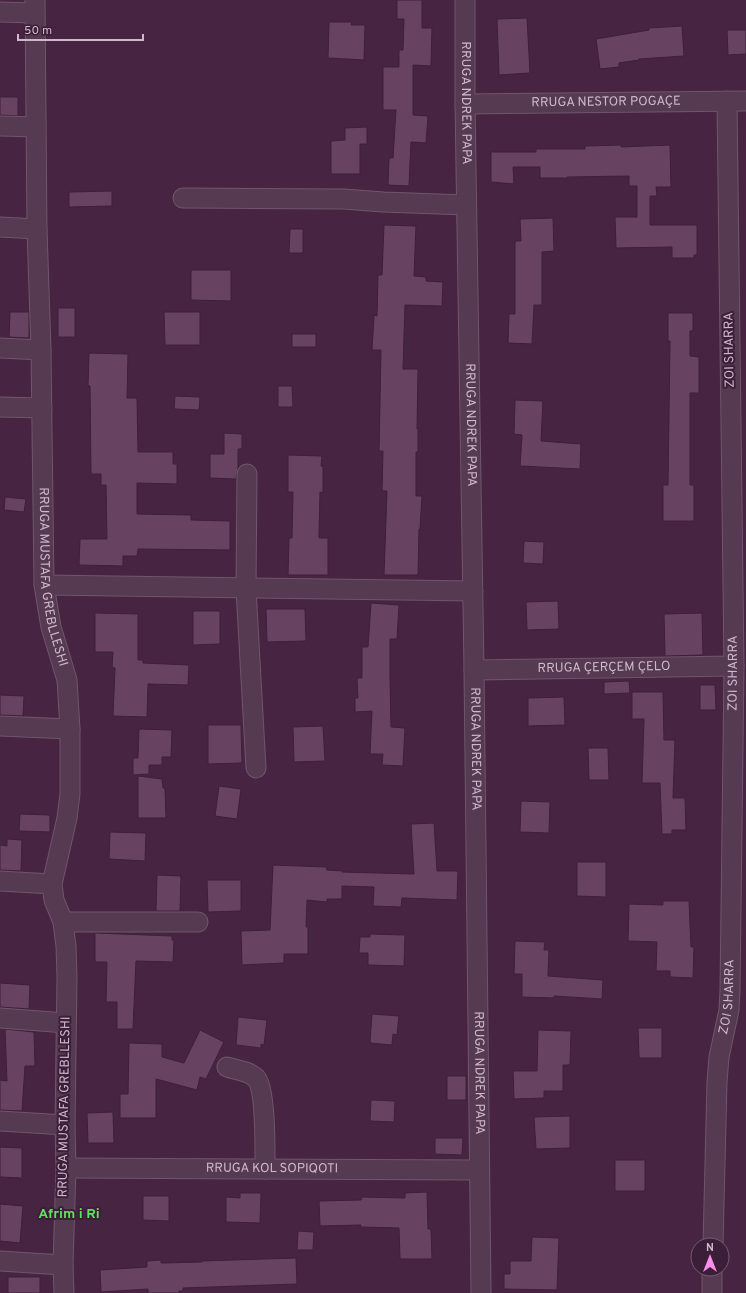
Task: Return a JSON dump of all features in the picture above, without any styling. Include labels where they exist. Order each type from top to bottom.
[{"type":"street","name":"RRUGA NDREK PAPA","points":[[465,0],[466,205],[473,591],[481,1293]]},
{"type":"street","points":[[0,12],[35,6]]},
{"type":"street","name":"RRUGA MUSTAFA GREBLLESHI","points":[[35,6],[37,229],[41,350],[44,585],[51,627],[67,680],[70,729],[70,794],[67,818],[52,884],[54,900],[63,922],[67,969],[65,1125],[66,1168],[63,1265],[64,1293]]},
{"type":"street","name":"ZOI SHARRA","points":[[713,1237],[717,1082],[719,1057],[729,1010],[730,990],[739,706],[734,666],[727,101]]},
{"type":"street","name":"RRUGA NESTOR POGAÇE","points":[[465,104],[746,101]]},
{"type":"street","points":[[0,126],[36,127]]},
{"type":"street","points":[[183,198],[344,199],[466,205]]},
{"type":"street","points":[[0,227],[37,229]]},
{"type":"street","points":[[0,348],[41,350]]},
{"type":"street","points":[[0,407],[42,408]]},
{"type":"street","points":[[247,474],[246,589],[256,768]]},
{"type":"street","points":[[44,585],[473,591]]},
{"type":"street","name":"RRUGA ÇERÇEM ÇELO","points":[[474,670],[734,666]]},
{"type":"street","points":[[0,726],[70,729]]},
{"type":"street","points":[[0,881],[52,884]]},
{"type":"street","points":[[63,922],[198,922]]},
{"type":"street","points":[[0,1018],[66,1023]]},
{"type":"street","points":[[227,1067],[250,1074],[257,1079],[261,1093],[263,1110],[266,1169]]},
{"type":"street","points":[[0,1121],[65,1125]]},
{"type":"street","name":"RRUGA KOL SOPIQOTI","points":[[66,1168],[479,1170]]},
{"type":"street","points":[[0,1261],[63,1265]]},
{"type":"street","points":[[712,1277],[712,1293]]},
{"type":"building","points":[[397,0],[422,0],[422,28],[432,28],[431,66],[413,65],[413,115],[428,116],[426,143],[411,142],[409,186],[388,185],[389,158],[393,158],[396,110],[383,110],[383,67],[399,67],[399,50],[403,50],[404,19],[397,19]]},
{"type":"building","points":[[527,18],[530,73],[499,75],[497,19]]},
{"type":"building","points":[[329,22],[352,22],[351,25],[365,25],[364,60],[328,58]]},
{"type":"building","points":[[682,26],[684,56],[639,59],[619,63],[619,67],[600,69],[596,39],[649,30],[649,28]]},
{"type":"building","points":[[727,30],[746,30],[746,54],[728,55]]},
{"type":"building","points":[[0,97],[18,97],[18,116],[0,115]]},
{"type":"building","points":[[367,127],[367,144],[360,144],[360,174],[331,174],[331,141],[345,140],[345,128]]},
{"type":"building","points":[[621,145],[621,147],[670,145],[671,187],[656,187],[657,196],[650,196],[650,225],[697,225],[697,255],[694,255],[694,258],[672,258],[672,247],[616,248],[615,217],[637,217],[637,186],[629,186],[629,176],[540,178],[540,167],[513,167],[514,184],[491,182],[491,152],[536,152],[536,149],[585,149],[585,146]]},
{"type":"building","points":[[112,191],[112,206],[69,207],[69,192]]},
{"type":"building","points":[[553,218],[554,251],[542,252],[542,305],[534,305],[532,344],[508,343],[509,314],[515,314],[515,241],[521,241],[520,219]]},
{"type":"building","points":[[384,225],[416,226],[414,276],[426,277],[426,281],[443,282],[442,306],[405,305],[403,369],[418,369],[418,452],[416,452],[416,496],[422,496],[419,529],[418,575],[384,575],[387,491],[382,491],[383,451],[379,451],[381,350],[372,350],[374,315],[377,316],[378,275],[382,275]]},
{"type":"building","points":[[290,229],[303,229],[303,253],[289,253]]},
{"type":"building","points":[[191,270],[231,270],[231,301],[191,300]]},
{"type":"building","points":[[58,308],[75,308],[75,337],[58,337]]},
{"type":"building","points":[[10,312],[29,312],[29,338],[9,337]]},
{"type":"building","points":[[164,312],[200,312],[200,345],[165,345]]},
{"type":"building","points":[[668,313],[693,313],[693,331],[690,331],[690,356],[699,357],[699,393],[690,393],[690,485],[694,485],[694,521],[663,521],[663,485],[668,485],[670,341],[668,341]]},
{"type":"building","points":[[292,334],[316,334],[316,347],[292,347]]},
{"type":"building","points":[[89,353],[128,354],[127,398],[137,398],[138,452],[173,452],[173,464],[177,464],[177,484],[137,483],[137,514],[191,515],[191,520],[230,521],[230,550],[138,549],[137,556],[123,556],[123,566],[79,565],[80,539],[107,539],[106,485],[101,485],[101,474],[91,474],[90,386],[88,386]]},
{"type":"building","points":[[278,386],[292,386],[293,407],[278,407]]},
{"type":"building","points":[[175,396],[200,397],[199,410],[174,409]]},
{"type":"building","points":[[515,400],[543,401],[541,441],[581,444],[580,469],[520,466],[522,435],[514,434]]},
{"type":"building","points":[[224,433],[242,434],[242,449],[238,449],[238,468],[236,479],[210,478],[210,454],[224,454]]},
{"type":"building","points":[[288,455],[322,456],[321,466],[323,466],[323,493],[320,492],[319,538],[328,538],[328,575],[288,575],[289,538],[292,538],[293,492],[288,492]]},
{"type":"building","points":[[5,497],[26,499],[24,512],[4,510]]},
{"type":"building","points":[[524,541],[544,542],[543,564],[523,563]]},
{"type":"building","points":[[558,601],[559,629],[527,630],[526,602]]},
{"type":"building","points":[[371,603],[399,605],[397,639],[390,639],[391,727],[405,728],[403,766],[382,765],[383,754],[370,754],[372,711],[355,712],[355,698],[358,698],[357,678],[362,678],[362,647],[368,647]]},
{"type":"building","points":[[266,609],[305,609],[306,641],[267,642]]},
{"type":"building","points":[[193,611],[220,611],[220,644],[193,645]]},
{"type":"building","points":[[95,613],[138,614],[138,660],[143,660],[143,663],[189,665],[188,685],[148,684],[147,717],[113,716],[115,668],[112,667],[113,652],[95,652]]},
{"type":"building","points":[[702,613],[703,655],[665,656],[664,614]]},
{"type":"building","points":[[629,681],[630,693],[604,694],[604,682]]},
{"type":"building","points":[[700,685],[715,685],[716,710],[700,710]]},
{"type":"building","points":[[632,692],[663,692],[664,740],[675,740],[673,798],[685,798],[686,830],[672,830],[672,834],[662,834],[660,783],[642,783],[644,719],[632,719]]},
{"type":"building","points":[[0,695],[24,696],[23,716],[0,715]]},
{"type":"building","points":[[564,697],[565,725],[528,726],[528,698]]},
{"type":"building","points":[[208,725],[241,725],[242,763],[208,764]]},
{"type":"building","points":[[323,726],[325,761],[294,762],[293,727]]},
{"type":"building","points":[[139,729],[172,730],[171,757],[162,757],[162,765],[149,765],[149,774],[133,775],[133,758],[138,758]]},
{"type":"building","points":[[588,748],[608,748],[609,780],[589,780]]},
{"type":"building","points":[[138,776],[162,779],[163,788],[165,788],[166,818],[138,818]]},
{"type":"building","points":[[219,786],[241,789],[237,819],[215,816]]},
{"type":"building","points":[[521,801],[550,802],[549,833],[520,832]]},
{"type":"building","points":[[20,814],[50,815],[50,832],[19,831]]},
{"type":"building","points":[[434,823],[437,871],[458,871],[457,900],[402,898],[401,907],[373,906],[374,887],[342,886],[342,899],[327,899],[327,902],[307,900],[306,927],[308,927],[308,954],[284,954],[284,963],[242,965],[241,931],[270,930],[273,865],[326,867],[327,870],[343,871],[342,872],[414,874],[411,824]]},
{"type":"building","points":[[110,832],[146,833],[145,861],[109,859]]},
{"type":"building","points":[[7,839],[22,840],[21,871],[0,870],[0,845],[7,846]]},
{"type":"building","points":[[577,862],[606,862],[606,897],[577,896]]},
{"type":"building","points":[[157,875],[181,876],[180,911],[156,911]]},
{"type":"building","points":[[207,880],[241,880],[241,911],[208,912]]},
{"type":"building","points":[[663,901],[689,901],[691,947],[694,947],[693,978],[670,977],[670,971],[656,971],[657,942],[628,941],[629,904],[663,905]]},
{"type":"building","points":[[95,933],[172,936],[172,940],[174,940],[173,962],[136,961],[133,1029],[117,1029],[117,1002],[106,1002],[107,962],[95,962]]},
{"type":"building","points":[[370,934],[405,935],[404,966],[368,965],[368,953],[359,953],[360,937],[370,937]]},
{"type":"building","points":[[515,941],[545,942],[544,950],[549,950],[548,976],[603,980],[602,999],[554,996],[554,998],[522,997],[522,974],[514,974]]},
{"type":"building","points":[[0,983],[30,985],[29,1009],[0,1007]]},
{"type":"building","points":[[372,1014],[399,1016],[397,1035],[393,1034],[392,1045],[370,1043]]},
{"type":"building","points":[[238,1017],[267,1020],[264,1045],[261,1044],[261,1048],[236,1045]]},
{"type":"building","points":[[638,1028],[662,1028],[662,1058],[639,1058]]},
{"type":"building","points":[[5,1029],[34,1032],[35,1066],[25,1066],[22,1111],[0,1110],[0,1080],[7,1081]]},
{"type":"building","points":[[200,1030],[224,1042],[206,1079],[200,1077],[197,1090],[156,1079],[156,1118],[120,1118],[120,1094],[128,1094],[129,1043],[162,1044],[162,1057],[184,1063]]},
{"type":"building","points":[[538,1030],[571,1031],[570,1065],[563,1065],[563,1091],[544,1091],[544,1098],[514,1099],[513,1071],[537,1071]]},
{"type":"building","points":[[447,1076],[466,1076],[466,1100],[447,1100]]},
{"type":"building","points":[[371,1100],[395,1101],[394,1122],[370,1121]]},
{"type":"building","points":[[113,1112],[114,1143],[88,1143],[87,1113]]},
{"type":"building","points":[[570,1116],[570,1148],[536,1149],[534,1117]]},
{"type":"building","points":[[435,1138],[463,1138],[462,1155],[435,1154]]},
{"type":"building","points":[[0,1147],[22,1148],[22,1178],[0,1177]]},
{"type":"building","points":[[615,1160],[645,1160],[645,1191],[615,1191]]},
{"type":"building","points":[[427,1192],[428,1229],[431,1229],[432,1259],[400,1259],[399,1228],[360,1227],[361,1225],[320,1226],[319,1201],[361,1200],[362,1197],[405,1198],[405,1193]]},
{"type":"building","points":[[240,1193],[261,1193],[260,1223],[226,1222],[226,1197],[240,1198]]},
{"type":"building","points":[[143,1196],[169,1196],[169,1221],[143,1220]]},
{"type":"building","points":[[0,1204],[23,1206],[20,1243],[0,1241]]},
{"type":"building","points":[[298,1231],[314,1232],[313,1250],[297,1250]]},
{"type":"building","points":[[532,1237],[559,1238],[557,1290],[504,1289],[504,1274],[510,1274],[510,1261],[531,1261]]},
{"type":"building","points":[[296,1258],[297,1284],[183,1288],[183,1291],[179,1291],[179,1293],[148,1293],[148,1289],[101,1292],[100,1270],[147,1267],[147,1261],[161,1260],[161,1263]]},
{"type":"building","points":[[8,1277],[40,1277],[40,1293],[8,1293]]},
{"type":"district","name":"Afrim i Ri","points":[[69,1214]]}]
